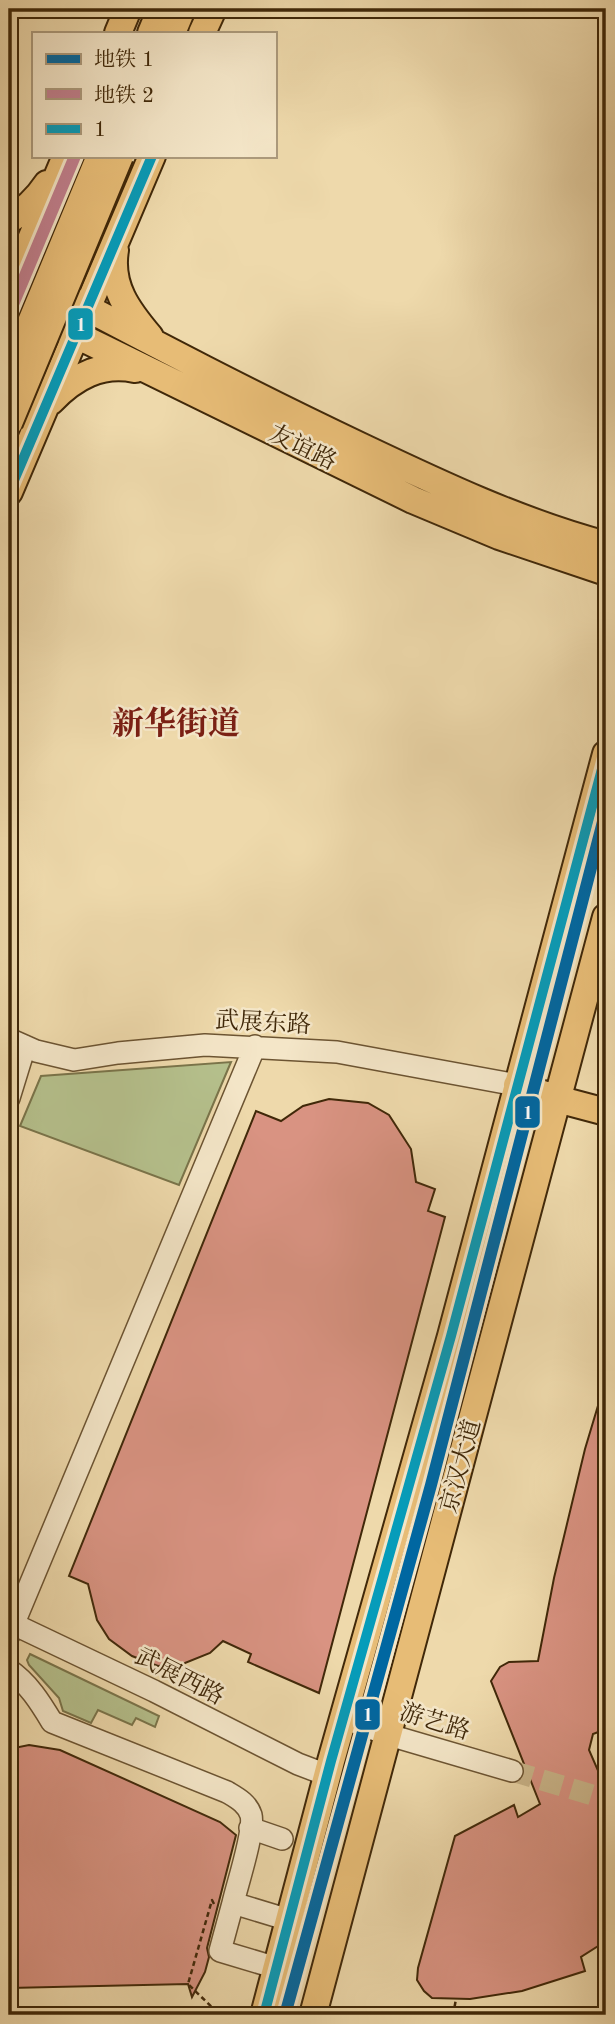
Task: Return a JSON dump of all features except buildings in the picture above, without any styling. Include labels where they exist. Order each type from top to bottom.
[{"type":"main road","points":[[118,32],[128,9]]},
{"type":"main road","points":[[151,32],[161,9]]},
{"type":"main road","points":[[172,32],[182,9]]},
{"type":"main road","points":[[202,32],[213,9]]},
{"type":"main road","points":[[9,220],[20,214],[39,196],[64,158]]},
{"type":"main road","points":[[12,277],[64,158]]},
{"type":"main road","points":[[9,374],[99,158]]},
{"type":"main road","points":[[9,423],[119,158]]},
{"type":"main road","points":[[9,492],[151,158]]},
{"type":"main road","points":[[117,239],[113,262],[115,281],[121,297],[133,317],[158,347]]},
{"type":"main road","name":"友谊路","points":[[12,277],[87,309],[158,347],[471,498],[539,525],[606,545]]},
{"type":"main road","name":"友谊路","points":[[9,302],[461,521],[606,572]]},
{"type":"main road","points":[[41,417],[52,400],[68,384],[89,372],[107,367],[150,372]]},
{"type":"main road","name":"京汉大道","points":[[264,2015],[327,1775],[452,1336],[606,754]]},
{"type":"main road","name":"京汉大道","points":[[313,2015],[390,1735],[606,917]]},
{"type":"main road","points":[[517,1085],[606,1112]]},
{"type":"street","name":"武展东路","points":[[17,1043],[74,1060],[205,1045],[337,1052],[517,1085]]},
{"type":"street","points":[[9,1098],[17,1043]]},
{"type":"street","points":[[10,1627],[255,1046]]},
{"type":"street","name":"武展西路","points":[[10,1627],[154,1691],[298,1764],[327,1775]]},
{"type":"street","points":[[9,1670],[39,1699],[52,1722],[244,1802],[251,1816],[250,1828],[220,1951],[276,1968]]},
{"type":"street","name":"游艺路","points":[[343,1718],[390,1735],[512,1771]]},
{"type":"street","points":[[250,1828],[282,1839]]},
{"type":"street","points":[[233,1903],[289,1920]]},
{"type":"path","points":[[188,1984],[220,2015]]},
{"type":"path","points":[[453,2015],[456,1999]]},
{"type":"green space","points":[[231,1062],[179,1185],[20,1126],[41,1076]]},
{"type":"green space","points":[[30,1654],[159,1716],[155,1727],[136,1718],[132,1725],[98,1710],[91,1723],[63,1711],[59,1698],[29,1665],[27,1660]]},
{"type":"tunnel","points":[[512,1771],[606,1799]]},
{"type":"metro line","name":"2","points":[[9,314],[74,158]]},
{"type":"metro line","name":"1","points":[[285,2015],[431,1485],[606,810]]},
{"type":"transit line","name":"1","points":[[9,492],[151,158]]},
{"type":"transit line","name":"1","points":[[264,2015],[331,1761],[451,1336],[606,754]]},
{"type":"district","name":"新华街道","points":[[176,723]]}]
